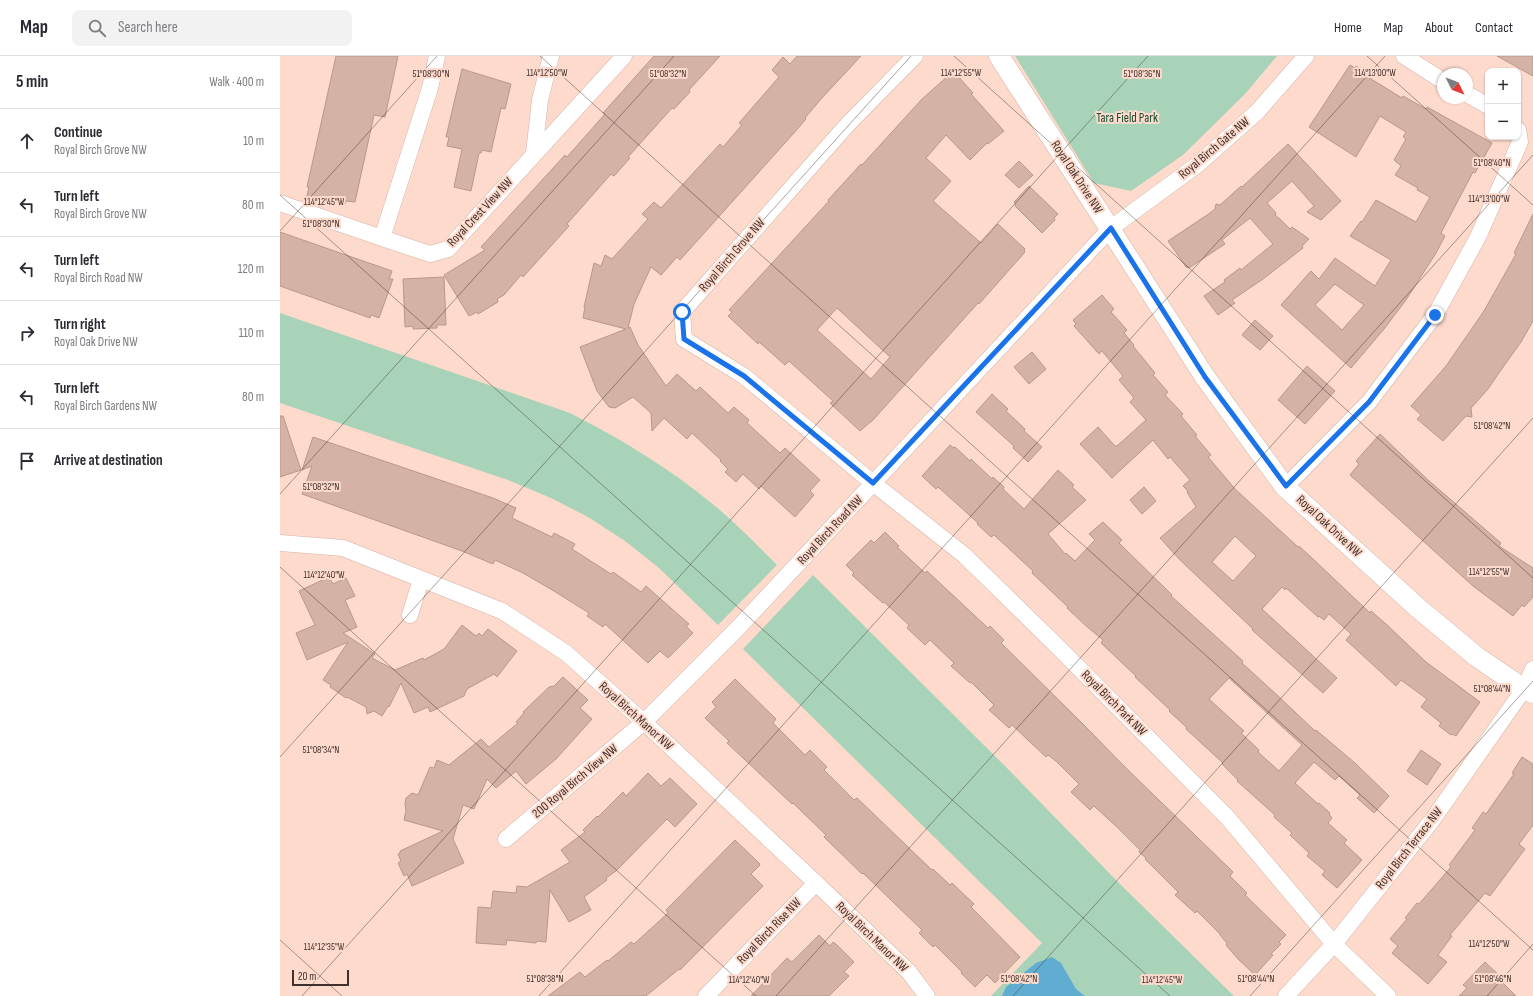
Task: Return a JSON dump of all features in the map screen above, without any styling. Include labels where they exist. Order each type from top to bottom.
[{"type":"street","points":[[382,238],[430,88],[437,56]]},
{"type":"street","points":[[534,153],[540,100],[551,56]]},
{"type":"street","name":"Royal Crest View NW","points":[[280,203],[430,254],[448,249],[624,56]]},
{"type":"street","name":"Royal Birch Grove NW","points":[[873,483],[744,376],[684,339],[682,312],[848,124],[915,56]]},
{"type":"street","name":"Royal Oak Drive NW","points":[[999,56],[1111,228],[1205,377],[1286,486],[1418,608],[1477,657],[1528,691]]},
{"type":"street","name":"Royal Birch Gate NW","points":[[1111,228],[1202,160],[1257,112],[1306,56]]},
{"type":"street","points":[[1404,56],[1437,77]]},
{"type":"street","points":[[1473,97],[1485,104]]},
{"type":"street","points":[[1286,486],[1369,402],[1435,315],[1478,237],[1520,140]]},
{"type":"street","name":"Royal Birch Road NW","points":[[644,722],[737,629],[1111,228]]},
{"type":"street","name":"Royal Birch Park NW","points":[[873,483],[964,555],[1070,658],[1227,817],[1334,944]]},
{"type":"street","name":"Royal Birch Manor NW","points":[[280,543],[343,548],[502,611],[566,653],[644,722],[816,883],[909,972],[927,996]]},
{"type":"street","points":[[410,615],[421,579]]},
{"type":"street","name":"Royal Birch Terrace NW","points":[[1334,944],[1433,819],[1528,691],[1533,670]]},
{"type":"street","name":"200 Royal Birch View NW","points":[[506,839],[644,722]]},
{"type":"street","name":"Royal Birch Rise NW","points":[[706,996],[816,883]]},
{"type":"street","points":[[1286,996],[1334,944],[1388,996]]},
{"type":"green space","name":"Tara Field Park","points":[[1015,56],[1277,56],[1245,94],[1183,155],[1131,191],[1094,183]]},
{"type":"green space","points":[[280,313],[570,413],[645,455],[698,492],[747,535],[777,565],[718,625],[659,568],[625,541],[588,517],[551,498],[508,480],[280,403]]},
{"type":"green space","points":[[813,575],[1009,770],[1117,881],[1234,996],[991,996],[1042,943],[743,649]]},
{"type":"water","points":[[1052,957],[1061,963],[1076,989],[1085,996],[1002,996],[1006,987],[1036,963]]},
{"type":"building","points":[[336,56],[398,56],[385,117],[374,115],[355,202],[346,201],[345,204],[307,196],[309,187],[307,187]]},
{"type":"building","points":[[654,56],[720,56],[689,90],[690,92],[674,109],[672,108],[628,157],[630,158],[614,176],[611,174],[567,224],[569,226],[523,277],[521,275],[504,295],[497,299],[498,302],[478,314],[477,312],[469,316],[444,275],[485,250],[481,247],[565,155],[567,157],[605,114],[603,113]]},
{"type":"building","points":[[797,56],[861,56],[821,99],[793,134],[680,260],[677,257],[661,275],[651,267],[634,304],[628,328],[630,327],[638,345],[666,386],[677,374],[696,391],[700,387],[728,413],[734,407],[749,420],[747,423],[780,453],[785,448],[820,480],[810,491],[814,495],[795,517],[761,486],[759,489],[743,474],[736,482],[725,472],[728,469],[720,461],[721,460],[692,433],[687,439],[664,418],[652,431],[651,413],[633,397],[615,408],[609,407],[597,391],[580,347],[626,329],[583,318],[594,263],[601,266],[605,255],[612,259],[648,219],[642,214],[654,202],[661,208],[720,144],[723,147],[742,125],[739,123],[779,77],[772,70],[783,57],[790,64]]},
{"type":"building","points":[[1497,56],[1533,56],[1533,76]]},
{"type":"building","points":[[1350,65],[1355,68],[1356,66],[1369,75],[1368,77],[1402,98],[1403,96],[1426,109],[1427,107],[1492,143],[1475,173],[1473,172],[1441,233],[1445,236],[1436,253],[1406,300],[1351,368],[1281,305],[1311,271],[1319,279],[1335,258],[1375,286],[1391,260],[1350,236],[1361,221],[1362,222],[1376,200],[1416,222],[1430,197],[1417,190],[1418,188],[1395,175],[1401,166],[1394,160],[1406,139],[1403,137],[1406,132],[1380,116],[1356,157],[1309,127]],"holes":[[[1335,284],[1364,305],[1342,330],[1315,305]]]},
{"type":"building","points":[[462,69],[511,84],[505,109],[501,108],[491,152],[482,150],[481,153],[479,153],[471,191],[454,187],[462,149],[447,146],[449,137],[446,137]]},
{"type":"building","points":[[956,74],[973,93],[971,94],[1004,131],[988,144],[987,143],[970,160],[946,135],[926,158],[951,181],[933,201],[981,243],[998,224],[1025,249],[1025,252],[873,420],[860,431],[830,403],[833,401],[789,361],[785,365],[759,342],[758,344],[728,316],[732,312],[729,310],[922,99],[949,75],[951,78]],"holes":[[[837,308],[890,357],[871,379],[817,330]]]},
{"type":"building","points":[[1288,144],[1341,201],[1321,220],[1307,212],[1314,206],[1292,181],[1267,203],[1276,213],[1275,215],[1290,229],[1292,227],[1309,239],[1302,246],[1303,248],[1263,279],[1232,300],[1235,303],[1218,315],[1204,296],[1225,282],[1224,280],[1240,268],[1241,270],[1273,244],[1250,218],[1222,240],[1225,244],[1189,268],[1186,267],[1168,241],[1210,213],[1215,209],[1216,204],[1220,205],[1241,186],[1242,187]]},
{"type":"building","points":[[1019,161],[1033,175],[1019,188],[1005,175]]},
{"type":"building","points":[[1029,186],[1058,214],[1054,218],[1055,220],[1042,233],[1015,206],[1016,204],[1014,202]]},
{"type":"building","points":[[1533,214],[1533,321],[1521,342],[1488,389],[1471,408],[1472,417],[1466,416],[1443,441],[1417,419],[1421,415],[1411,406],[1446,366],[1484,311],[1516,254],[1514,253]]},
{"type":"building","points":[[280,232],[392,271],[389,279],[393,279],[379,318],[371,315],[370,318],[280,286]]},
{"type":"building","points":[[444,277],[446,325],[437,325],[437,328],[413,329],[413,326],[405,327],[403,279]]},
{"type":"building","points":[[1102,295],[1114,309],[1111,312],[1127,330],[1124,333],[1155,373],[1153,375],[1168,392],[1165,395],[1183,414],[1181,416],[1211,455],[1208,457],[1235,489],[1298,547],[1299,546],[1370,613],[1371,611],[1386,624],[1426,662],[1480,702],[1456,736],[1451,735],[1439,726],[1441,723],[1421,707],[1427,699],[1401,680],[1396,686],[1346,640],[1351,634],[1329,614],[1324,620],[1319,616],[1318,617],[1286,588],[1285,590],[1282,587],[1262,609],[1337,678],[1323,693],[1252,630],[1253,629],[1179,559],[1160,538],[1196,507],[1187,492],[1188,491],[1183,486],[1190,480],[1170,457],[1168,459],[1153,440],[1112,478],[1080,444],[1098,427],[1115,446],[1117,446],[1146,420],[1130,402],[1134,398],[1119,380],[1123,376],[1102,351],[1099,354],[1074,326],[1076,324],[1073,320]],"holes":[[[1235,536],[1256,556],[1233,581],[1212,562]]]},
{"type":"building","points":[[1255,320],[1273,336],[1260,350],[1242,335]]},
{"type":"building","points":[[1032,352],[1046,369],[1029,384],[1014,367]]},
{"type":"building","points":[[1307,366],[1335,391],[1305,424],[1278,400]]},
{"type":"building","points":[[992,394],[1008,409],[1006,411],[1025,429],[1024,431],[1042,447],[1028,462],[1013,448],[1014,446],[976,412]]},
{"type":"building","points":[[280,416],[283,416],[301,470],[280,477]]},
{"type":"building","points":[[1380,434],[1428,480],[1501,543],[1499,546],[1533,568],[1533,597],[1524,607],[1522,605],[1513,616],[1473,586],[1350,475],[1359,464],[1356,461]]},
{"type":"building","points":[[313,437],[493,498],[516,508],[512,518],[552,537],[554,533],[575,544],[572,549],[611,574],[613,572],[641,592],[646,586],[689,624],[686,626],[693,633],[668,658],[660,651],[648,663],[605,624],[603,627],[587,616],[589,613],[523,573],[495,560],[493,564],[462,551],[302,494],[312,466],[302,470]]},
{"type":"building","points":[[950,445],[954,448],[955,447],[970,461],[971,459],[992,479],[993,477],[1024,509],[1058,470],[1074,485],[1072,487],[1086,500],[1048,534],[1065,554],[1066,553],[1075,561],[1095,540],[1089,534],[1103,522],[1122,540],[1119,543],[1172,595],[1171,596],[1243,661],[1242,663],[1315,731],[1316,730],[1355,763],[1389,796],[1374,813],[1357,798],[1360,795],[1339,776],[1335,780],[1314,762],[1295,783],[1330,813],[1329,814],[1332,818],[1328,823],[1347,840],[1344,843],[1362,860],[1337,888],[1322,875],[1325,871],[1307,856],[1309,853],[1290,835],[1292,833],[1274,817],[1275,815],[1237,781],[1238,780],[1222,764],[1223,763],[1186,729],[1187,728],[1169,711],[1170,710],[1101,643],[1103,640],[1067,608],[1068,607],[1032,573],[1033,571],[994,535],[991,537],[977,524],[978,523],[938,487],[936,489],[922,476]],"holes":[[[1229,678],[1302,745],[1279,771],[1258,752],[1259,750],[1241,733],[1244,731],[1209,699]]]},
{"type":"building","points":[[1144,487],[1156,501],[1142,514],[1130,500]]},
{"type":"building","points":[[885,532],[899,546],[897,547],[925,573],[927,571],[988,628],[990,626],[1004,640],[1001,643],[1233,872],[1230,876],[1247,893],[1245,895],[1286,935],[1279,942],[1281,944],[1271,954],[1273,955],[1255,975],[1238,959],[1226,945],[1227,943],[1220,934],[1197,911],[1195,913],[1175,895],[1178,892],[1145,859],[1146,858],[1139,852],[1140,850],[1119,829],[1094,806],[1090,810],[1071,792],[1079,784],[1057,762],[1048,755],[1046,757],[1012,725],[1009,728],[989,710],[994,705],[971,682],[970,683],[951,666],[954,663],[930,640],[925,645],[907,628],[909,625],[852,575],[854,573],[846,565],[871,540],[874,543]]},
{"type":"building","points":[[329,577],[333,584],[346,578],[355,596],[345,600],[357,627],[343,633],[375,654],[372,658],[395,670],[423,658],[424,660],[444,649],[462,625],[476,636],[479,633],[482,636],[488,629],[517,651],[497,677],[494,674],[467,689],[464,696],[430,712],[428,707],[414,713],[401,683],[389,707],[388,706],[382,716],[374,711],[367,714],[366,707],[347,697],[346,698],[323,680],[348,642],[307,660],[296,633],[315,625],[299,591]]},
{"type":"building","points":[[563,677],[588,700],[580,708],[592,719],[556,759],[526,784],[516,771],[496,788],[487,779],[474,809],[463,805],[453,839],[464,863],[412,886],[407,874],[404,876],[398,863],[401,861],[398,854],[400,851],[443,831],[404,820],[406,798],[412,793],[418,795],[430,767],[434,768],[437,760],[449,765],[481,739],[489,747],[518,723],[516,722],[524,713],[523,712],[549,687],[554,686]]},
{"type":"building","points":[[735,679],[776,719],[773,723],[805,755],[810,750],[827,767],[824,770],[854,800],[857,798],[932,870],[933,869],[950,885],[952,883],[974,904],[971,907],[1020,957],[995,983],[987,975],[975,987],[935,945],[933,947],[919,933],[922,930],[824,837],[826,835],[793,803],[792,804],[727,743],[729,741],[705,718],[716,707],[712,702]]},
{"type":"building","points":[[1421,750],[1441,764],[1427,785],[1407,771]]},
{"type":"building","points":[[1522,757],[1533,764],[1533,825],[1519,844],[1525,849],[1490,896],[1485,893],[1450,935],[1452,936],[1438,955],[1447,962],[1428,984],[1392,953],[1398,946],[1390,939],[1407,919],[1405,918],[1417,903],[1419,904],[1451,867],[1449,865],[1475,830],[1472,828],[1483,812],[1486,814],[1514,774],[1512,773]]},
{"type":"building","points":[[648,773],[661,786],[670,778],[697,804],[675,827],[667,819],[616,871],[606,878],[607,880],[584,897],[591,910],[569,922],[550,890],[546,942],[537,941],[536,943],[507,940],[506,945],[476,943],[478,907],[491,908],[493,891],[516,893],[517,886],[527,887],[570,862],[561,850],[585,832],[583,830],[623,792],[626,796]]},
{"type":"building","points":[[735,840],[759,863],[760,865],[751,874],[763,886],[680,970],[679,969],[646,996],[548,996],[580,972],[585,977],[631,942],[634,944],[668,913],[666,910]]},
{"type":"building","points":[[819,935],[830,946],[833,942],[837,945],[854,962],[844,972],[849,976],[829,996],[751,996],[787,958],[792,962]]},
{"type":"building","points":[[1485,962],[1503,979],[1501,981],[1516,996],[1459,996],[1467,988],[1463,985]]},
{"type":"route","points":[[682,312],[684,339],[744,376],[873,483],[1111,228],[1205,377],[1286,486],[1369,402],[1435,315]]}]
